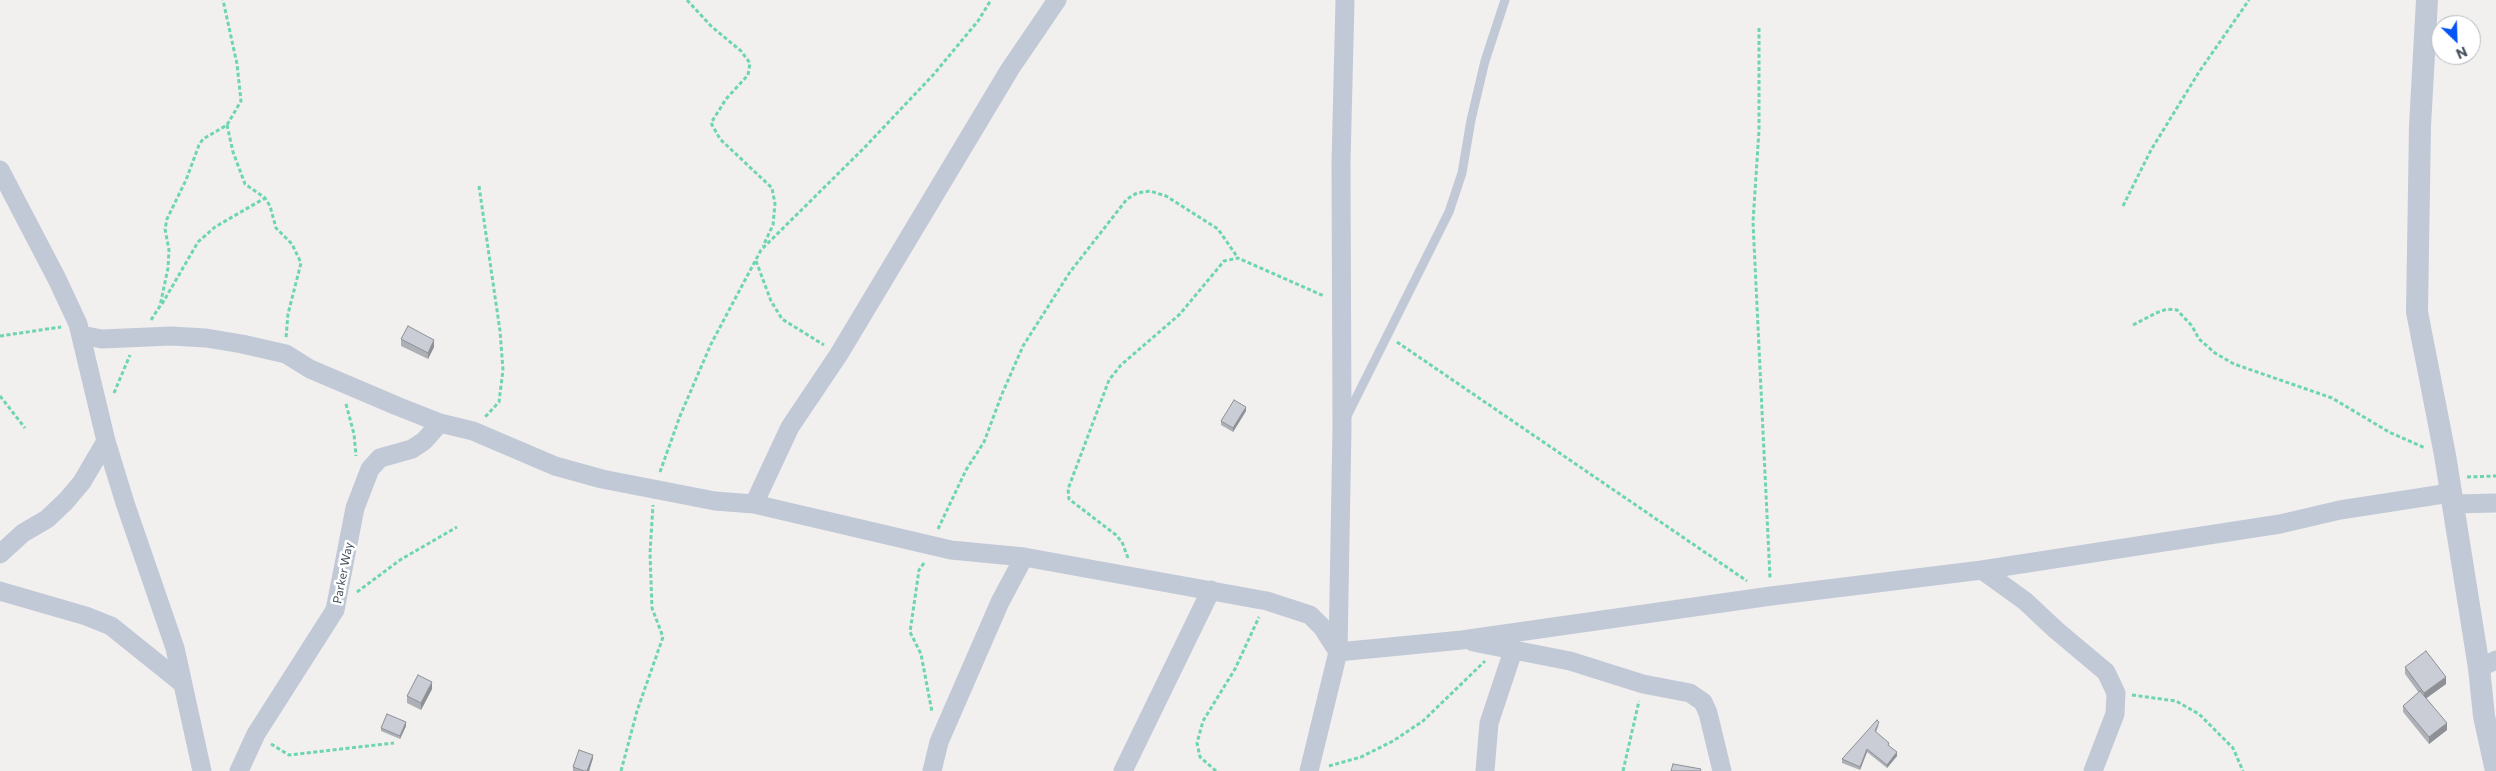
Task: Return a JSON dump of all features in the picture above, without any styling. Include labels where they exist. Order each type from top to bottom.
[{"type":"street","points":[[754,504],[790,427],[840,354],[1010,69],[1057,0]]},
{"type":"street","points":[[1314,770],[1338,652],[1342,427],[1340,304],[1346,0]]},
{"type":"street","points":[[2427,0],[2420,126],[2417,312],[2451,492],[2488,664],[2484,716],[2496,771]]},
{"type":"street","points":[[0,170],[57,279],[79,330],[106,441],[136,542],[175,648],[202,771]]},
{"type":"street","points":[[79,330],[102,339],[140,335],[206,338],[286,354],[310,369],[440,423],[473,431],[555,466],[654,490],[715,501],[754,504],[951,550],[1024,557],[1133,575],[1267,601],[1310,615],[1322,627],[1338,652]]},
{"type":"street","name":"Parker Way","points":[[239,771],[256,734],[335,610],[355,508],[370,469],[380,458],[412,449],[424,441],[440,423]]},
{"type":"street","points":[[0,554],[24,533],[47,519],[66,501],[82,482],[106,441]]},
{"type":"street","points":[[1338,652],[1462,640],[1771,596],[1982,570],[2280,524],[2340,510],[2451,492],[2496,503]]},
{"type":"street","points":[[932,771],[939,742],[1000,602],[1024,557]]},
{"type":"street","points":[[1982,570],[2025,601],[2106,672],[2116,693],[2115,714],[2093,771]]},
{"type":"street","points":[[1123,771],[1211,590]]},
{"type":"street","points":[[0,591],[86,616],[111,626],[182,683]]},
{"type":"street","points":[[1462,640],[1570,661],[1643,684],[1690,693],[1703,702],[1708,713],[1722,771]]},
{"type":"street","points":[[1485,771],[1489,723],[1506,650]]},
{"type":"lane","points":[[1342,427],[1449,212],[1462,174],[1471,120],[1485,61],[1505,0]]},
{"type":"path","points":[[160,306],[169,259],[165,229],[167,219],[186,180],[199,145],[203,139],[227,125],[241,101],[241,91],[223,0]]},
{"type":"path","points":[[621,771],[638,711],[663,637],[652,608],[650,553],[654,490],[680,416],[711,344],[762,250],[773,225],[775,204],[772,188],[720,139],[711,122],[726,99],[748,75],[750,63],[741,51],[711,26],[687,0]]},
{"type":"path","points":[[762,250],[865,147],[934,74],[978,21],[991,0]]},
{"type":"path","points":[[2123,206],[2144,163],[2199,72],[2249,0]]},
{"type":"path","points":[[1759,28],[1759,130],[1753,222],[1771,596]]},
{"type":"path","points":[[227,125],[233,152],[246,184],[265,198],[270,206],[276,228],[292,244],[301,263],[288,314],[286,354]]},
{"type":"path","points":[[473,431],[498,402],[503,370],[500,331],[479,186]]},
{"type":"path","points":[[930,546],[966,470],[984,442],[1023,346],[1070,272],[1127,200],[1137,193],[1150,191],[1166,196],[1218,229],[1238,258],[1340,304]]},
{"type":"path","points":[[102,422],[140,335],[160,306],[198,242],[216,227],[265,198]]},
{"type":"path","points":[[1133,575],[1122,542],[1070,499],[1068,489],[1070,479],[1109,380],[1122,365],[1180,314],[1224,261],[1238,258]]},
{"type":"path","points":[[756,261],[771,301],[782,319],[840,354]]},
{"type":"path","points":[[2133,324],[2161,311],[2177,310],[2192,326],[2199,339],[2215,353],[2234,364],[2332,398],[2390,432],[2445,455]]},
{"type":"path","points":[[0,336],[79,330]]},
{"type":"path","points":[[1388,336],[1771,596]]},
{"type":"path","points":[[344,383],[357,460]]},
{"type":"path","points":[[0,396],[25,428]]},
{"type":"path","points":[[2451,492],[2496,476]]},
{"type":"path","points":[[335,610],[377,575],[456,527]]},
{"type":"path","points":[[939,742],[921,654],[910,632],[910,620],[919,570],[930,559],[951,550]]},
{"type":"path","points":[[1216,771],[1200,757],[1196,743],[1203,721],[1235,669],[1267,601]]},
{"type":"path","points":[[1314,770],[1361,757],[1393,741],[1423,721],[1506,650]]},
{"type":"path","points":[[1623,771],[1643,684]]},
{"type":"path","points":[[2116,693],[2176,701],[2199,714],[2233,748],[2243,771]]},
{"type":"path","points":[[256,734],[289,755],[394,743]]},
{"type":"building","points":[[408,326],[434,340],[428,353],[401,339]]},
{"type":"building","points":[[1234,400],[1246,407],[1233,428],[1221,421]]},
{"type":"building","points":[[2426,651],[2446,677],[2424,693],[2405,667]]},
{"type":"building","points":[[418,675],[432,682],[421,703],[407,696]]},
{"type":"building","points":[[2420,691],[2447,723],[2429,737],[2403,706]]},
{"type":"building","points":[[387,714],[406,722],[400,736],[381,728]]},
{"type":"building","points":[[1877,720],[1879,722],[1875,731],[1897,752],[1887,765],[1867,749],[1860,767],[1842,759]]},
{"type":"building","points":[[579,750],[593,755],[587,771],[573,767]]},
{"type":"building","points":[[1673,764],[1701,769],[1700,771],[1671,771]]}]
